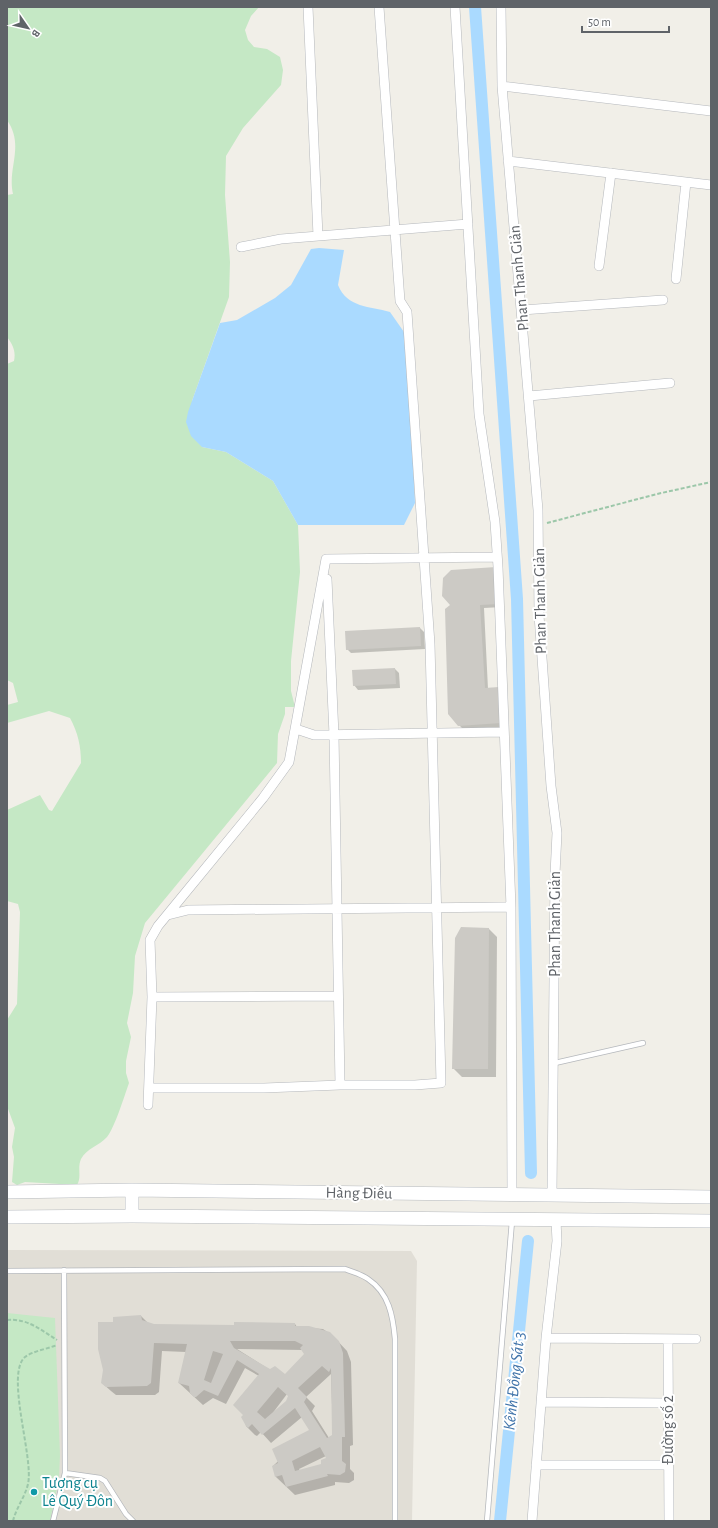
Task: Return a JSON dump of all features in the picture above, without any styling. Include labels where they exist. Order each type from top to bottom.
[{"type":"main road","name":"Hàng Điều","points":[[7,1192],[132,1190],[711,1197]]},
{"type":"main road","points":[[132,1190],[132,1216]]},
{"type":"main road","name":"Hàng Điều","points":[[7,1217],[132,1216],[512,1219],[556,1221],[711,1221]]},
{"type":"street","points":[[308,7],[318,236]]},
{"type":"street","points":[[149,1088],[264,1088],[340,1085],[415,1085],[441,1083],[439,1052],[433,733],[424,558],[407,312],[400,301],[379,7]]},
{"type":"street","points":[[455,7],[479,414],[495,522],[497,557],[511,907],[512,1194]]},
{"type":"street","name":"Phan Thanh Giản","points":[[501,7],[502,86],[529,396],[538,525],[539,622],[551,786],[557,833],[555,874],[555,1063],[552,1195]]},
{"type":"street","points":[[502,86],[711,111]]},
{"type":"street","points":[[508,161],[711,185]]},
{"type":"street","points":[[599,266],[611,173]]},
{"type":"street","points":[[676,279],[686,182]]},
{"type":"street","points":[[241,247],[281,239],[468,224]]},
{"type":"street","points":[[522,310],[664,300]]},
{"type":"street","points":[[529,396],[670,383]]},
{"type":"street","points":[[326,559],[497,557]]},
{"type":"street","points":[[148,1105],[152,997],[150,940],[158,926],[168,916],[289,762],[326,559]]},
{"type":"street","points":[[326,559],[334,735],[337,996],[340,1085]]},
{"type":"street","points":[[296,729],[314,735],[504,732]]},
{"type":"street","points":[[168,916],[188,910],[511,907]]},
{"type":"street","points":[[152,997],[337,996]]},
{"type":"street","points":[[532,1521],[546,1338],[557,1241],[556,1221]]},
{"type":"street","points":[[546,1338],[696,1339]]},
{"type":"street","name":"Đường số 2","points":[[668,1339],[669,1521]]},
{"type":"street","points":[[541,1402],[668,1403]]},
{"type":"street","points":[[536,1465],[668,1465]]},
{"type":"lane","points":[[555,1063],[643,1042]]},
{"type":"lane","points":[[487,1521],[512,1219]]},
{"type":"lane","points":[[7,1270],[345,1269],[368,1279],[384,1295],[392,1314],[395,1339],[395,1521]]},
{"type":"lane","points":[[53,1521],[65,1473],[63,1343],[64,1270]]},
{"type":"lane","points":[[65,1473],[100,1478],[105,1481],[126,1514],[133,1521]]},
{"type":"path","points":[[538,525],[656,494],[711,482]]},
{"type":"path","points":[[7,1320],[16,1319],[31,1323],[63,1343]]},
{"type":"path","points":[[13,1521],[28,1484],[28,1465],[20,1406],[20,1365],[25,1358],[35,1352],[63,1343]]},
{"type":"shaded area","points":[[7,1250],[411,1251],[417,1261],[412,1521],[7,1521]]},
{"type":"green space","points":[[7,7],[259,7],[251,16],[245,30],[248,40],[254,47],[267,49],[280,57],[283,70],[281,85],[243,128],[226,156],[225,195],[230,262],[229,297],[192,401],[202,447],[226,452],[273,481],[298,525],[300,572],[291,661],[291,691],[295,707],[285,707],[285,714],[278,734],[277,763],[145,923],[135,956],[133,993],[127,1023],[131,1037],[126,1061],[126,1073],[129,1083],[119,1112],[107,1137],[86,1152],[81,1159],[77,1185],[25,1182],[17,1185],[12,1182],[14,1157],[12,1147],[15,1128],[7,1106],[7,1020],[17,1004],[20,912],[18,904],[7,901],[7,810],[40,795],[49,810],[52,811],[81,763],[78,740],[70,718],[49,711],[7,723],[7,705],[18,702],[13,683],[7,680],[7,364],[14,361],[15,354],[7,337],[7,195],[13,194],[12,175],[15,139],[7,120]]},
{"type":"green space","points":[[7,1313],[55,1318],[60,1455],[59,1479],[50,1521],[7,1521]]},
{"type":"water","points":[[319,248],[344,250],[338,285],[342,293],[353,302],[360,305],[390,312],[404,332],[411,410],[415,503],[404,525],[298,525],[273,481],[226,452],[202,447],[191,436],[186,422],[188,412],[220,323],[237,320],[275,298],[291,285],[311,249]]},
{"type":"building","points":[[496,567],[499,604],[480,605],[485,688],[499,687],[501,723],[458,726],[448,714],[445,609],[450,605],[442,596],[443,578],[451,570]]},
{"type":"building","points":[[420,627],[421,646],[346,650],[345,631]]},
{"type":"building","points":[[395,668],[396,684],[353,686],[352,670]]},
{"type":"building","points":[[461,927],[489,928],[488,1069],[452,1069],[455,938]]},
{"type":"building","points":[[141,1315],[142,1320],[154,1324],[234,1325],[234,1322],[295,1323],[295,1326],[309,1326],[330,1332],[339,1341],[343,1353],[345,1437],[342,1437],[342,1461],[346,1464],[345,1472],[340,1475],[327,1474],[328,1476],[286,1487],[282,1475],[275,1477],[272,1466],[278,1463],[272,1449],[309,1430],[295,1408],[262,1435],[252,1424],[248,1428],[241,1417],[243,1415],[233,1405],[259,1374],[237,1360],[218,1396],[204,1390],[194,1397],[190,1393],[189,1386],[178,1383],[187,1344],[154,1343],[151,1383],[147,1386],[106,1387],[101,1383],[103,1370],[98,1349],[98,1322],[113,1322],[113,1317]],"holes":[[[230,1341],[295,1341],[303,1345],[300,1348],[304,1354],[285,1374],[275,1366],[270,1369],[234,1348]],[[213,1351],[223,1354],[211,1383],[204,1380]],[[322,1366],[329,1372],[331,1368],[332,1435],[327,1438],[304,1402],[307,1397],[298,1388]],[[278,1387],[288,1396],[286,1401],[265,1419],[257,1412]],[[320,1447],[326,1458],[321,1460],[321,1464],[295,1471],[292,1461]]]},
{"type":"waterway","points":[[475,7],[517,599],[531,1173]]},
{"type":"waterway","name":"Kênh Đồng Sát 3","points":[[500,1521],[528,1241]]},
{"type":"place","name":"Tượng cụ Lê Quý Đôn","points":[[34,1492]]}]
